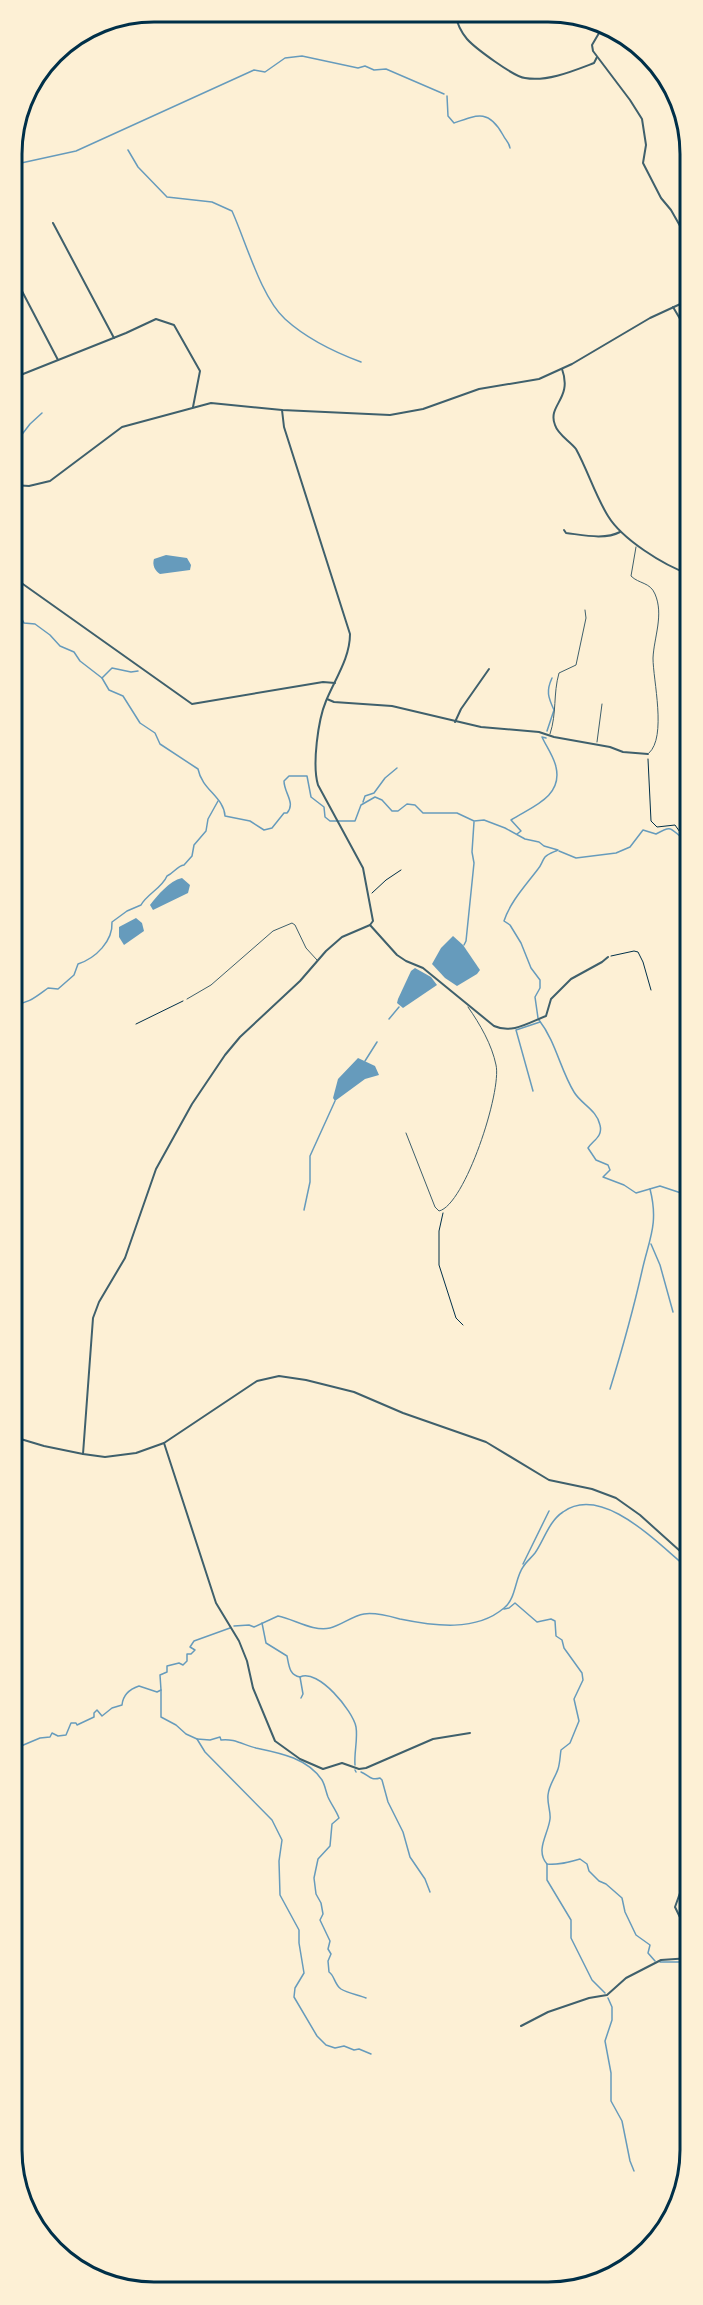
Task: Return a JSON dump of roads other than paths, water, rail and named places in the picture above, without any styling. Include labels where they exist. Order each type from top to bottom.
[{"type":"street","points":[[457,22],[467,39],[507,70],[523,78],[551,76],[571,71],[594,63],[597,57]]},
{"type":"street","points":[[599,33],[592,45],[593,51],[642,119],[646,145],[643,163],[661,198],[680,226]]},
{"type":"street","points":[[53,223],[114,338]]},
{"type":"street","points":[[23,293],[58,360]]},
{"type":"street","points":[[23,486],[50,481],[122,427],[211,403],[282,410],[390,415],[423,409],[479,389],[539,379],[562,369],[680,304]]},
{"type":"street","points":[[673,307],[680,320]]},
{"type":"street","points":[[23,374],[156,319],[174,325],[200,371],[192,407]]},
{"type":"street","points":[[562,369],[566,387],[553,412],[554,425],[574,447],[607,515],[620,532],[680,571]]},
{"type":"street","points":[[85,1455],[93,1318],[99,1302],[124,1258],[156,1169],[192,1104],[240,1037],[300,981],[316,960],[342,937],[370,925],[373,921],[363,868],[318,785],[315,773],[322,717],[350,642],[350,634],[284,427],[282,410]]},
{"type":"street","points":[[564,530],[566,533],[591,536],[614,536],[620,532]]},
{"type":"street","points":[[23,584],[192,704],[323,682],[335,683]]},
{"type":"street","points":[[455,722],[461,709],[489,669]]},
{"type":"street","points":[[327,699],[392,706],[481,727],[539,732],[623,752],[648,754]]},
{"type":"street","points":[[370,925],[397,954],[406,961],[423,968],[467,1005],[504,1031],[546,1016],[551,999],[571,979],[608,957]]},
{"type":"street","points":[[22,1440],[85,1455],[105,1457],[152,1449],[262,1379],[285,1377],[354,1392],[403,1413],[486,1442],[549,1480],[592,1489],[616,1498],[647,1521],[680,1551]]},
{"type":"street","points":[[164,1443],[216,1603],[232,1626],[243,1651],[253,1689],[275,1741],[300,1759],[323,1769],[342,1763],[366,1768],[433,1739],[470,1733]]},
{"type":"street","points":[[680,1893],[675,1907],[680,1917]]},
{"type":"street","points":[[521,2026],[548,2012],[589,1998],[607,1995],[626,1978],[661,1960],[680,1959]]},
{"type":"lane","points":[[637,544],[631,576],[635,580],[648,584],[655,593],[659,618],[653,661],[658,696],[656,745],[648,754]]},
{"type":"lane","points":[[549,736],[556,711],[554,695],[559,673],[576,665],[586,618],[585,610]]},
{"type":"lane","points":[[596,744],[602,704]]},
{"type":"lane","points":[[187,999],[211,985],[273,931],[292,923],[306,948],[316,960]]},
{"type":"lane","points":[[406,1133],[435,1207],[439,1211],[444,1210],[453,1200],[469,1173],[493,1108],[498,1081],[496,1065],[479,1024],[467,1005]]},
{"type":"water","points":[[166,555],[187,558],[191,565],[190,570],[160,574],[154,568],[154,559]]},
{"type":"water","points":[[182,878],[190,885],[188,893],[153,910],[150,905],[160,893],[168,885]]},
{"type":"water","points":[[136,918],[142,923],[144,931],[124,945],[119,937],[119,927]]},
{"type":"water","points":[[453,936],[463,945],[480,970],[457,986],[445,978],[432,964],[441,948]]},
{"type":"water","points":[[415,968],[431,977],[437,985],[403,1008],[397,1003],[398,999],[411,971]]},
{"type":"water","points":[[358,1058],[375,1066],[379,1075],[365,1079],[335,1101],[333,1098],[338,1079]]},
{"type":"waterway","points":[[23,163],[76,151],[254,70],[265,72],[285,58],[302,56],[358,68],[365,66],[374,70],[386,69],[444,94]]},
{"type":"waterway","points":[[447,96],[448,116],[454,123],[477,116],[488,118],[498,127],[510,148]]},
{"type":"waterway","points":[[128,150],[138,167],[167,197],[212,202],[232,211],[261,283],[276,309],[293,326],[312,339],[361,362]]},
{"type":"waterway","points":[[23,433],[42,413]]},
{"type":"waterway","points":[[23,621],[35,624],[60,646],[74,652],[80,661],[102,678],[109,690],[123,696],[140,723],[155,733],[160,744],[198,769],[204,783],[224,809],[225,816],[250,821],[264,830],[272,828],[289,809],[290,802],[284,781],[289,776],[307,776],[311,797],[324,807],[325,817],[330,821],[355,821],[361,805],[375,797],[382,800],[392,811],[398,811],[407,804],[415,805],[423,813],[457,813],[474,821],[484,820],[525,839],[558,850],[545,857],[514,900],[504,921],[510,925],[521,943],[531,968],[540,980],[540,988],[535,997],[538,1018]]},
{"type":"waterway","points":[[102,678],[112,668],[138,671]]},
{"type":"waterway","points":[[547,731],[554,710],[548,694],[552,678]]},
{"type":"waterway","points":[[517,834],[521,831],[511,820],[544,800],[555,786],[556,767],[542,737],[546,738]]},
{"type":"waterway","points":[[363,802],[365,796],[374,793],[385,778],[397,768]]},
{"type":"waterway","points":[[23,1002],[36,997],[48,988],[58,989],[74,975],[78,964],[91,958],[102,948],[110,936],[112,922],[127,911],[141,905],[167,876],[184,865],[192,856],[194,845],[206,831],[208,819],[218,801]]},
{"type":"waterway","points":[[464,945],[474,863],[472,852],[474,822]]},
{"type":"waterway","points":[[559,851],[576,858],[616,853],[630,847],[643,830],[656,834],[670,829],[680,836]]},
{"type":"waterway","points":[[389,1019],[399,1007]]},
{"type":"waterway","points":[[539,1020],[550,1037],[574,1092],[598,1120],[600,1133],[588,1148],[596,1160],[608,1165],[610,1170],[603,1177],[624,1185],[636,1193],[660,1186],[680,1193]]},
{"type":"waterway","points":[[533,1091],[516,1030],[540,1022]]},
{"type":"waterway","points":[[365,1061],[377,1042]]},
{"type":"waterway","points":[[304,1210],[310,1182],[310,1156],[335,1101]]},
{"type":"waterway","points":[[610,1389],[652,1231],[654,1212],[650,1189]]},
{"type":"waterway","points":[[651,1244],[660,1265],[673,1312]]},
{"type":"waterway","points":[[234,1626],[254,1627],[278,1616],[310,1627],[324,1629],[368,1614],[440,1625],[481,1621],[493,1616],[508,1604],[520,1572],[535,1553],[554,1520],[563,1512],[579,1505],[596,1505],[613,1511],[647,1533],[680,1561]]},
{"type":"waterway","points":[[523,1564],[549,1511]]},
{"type":"waterway","points":[[504,1609],[515,1603],[537,1622],[551,1619],[555,1621],[556,1636],[562,1640],[564,1648],[582,1673],[583,1680],[574,1699],[579,1721],[570,1743],[561,1750],[558,1769],[549,1791],[550,1819],[542,1848],[544,1859],[547,1864],[560,1864],[580,1859],[587,1864],[589,1871],[599,1881],[622,1898],[625,1912],[636,1935],[650,1945],[648,1953],[655,1961]]},
{"type":"waterway","points":[[262,1623],[266,1643],[287,1656],[292,1672],[300,1677],[303,1694],[301,1698]]},
{"type":"waterway","points":[[22,1745],[40,1738],[50,1737],[52,1733],[58,1736],[66,1735],[71,1723],[77,1725],[94,1717],[97,1710],[102,1716],[112,1708],[122,1705],[125,1695],[136,1687],[157,1692],[161,1690],[160,1675],[167,1672],[167,1666],[179,1663],[183,1665],[187,1661],[187,1654],[195,1650],[190,1647],[194,1641],[230,1628]]},
{"type":"waterway","points":[[300,1677],[307,1676],[325,1685],[349,1711],[356,1727],[355,1765]]},
{"type":"waterway","points":[[161,1690],[161,1717],[197,1739],[205,1752],[272,1820],[282,1840],[279,1861],[280,1895],[299,1930],[304,1973],[295,1988],[294,1997],[317,2036],[326,2045],[335,2048],[344,2046],[371,2054]]},
{"type":"waterway","points":[[197,1739],[210,1740],[220,1737],[221,1740],[234,1741],[283,1755],[309,1766],[322,1780],[339,1818],[332,1824],[330,1846],[318,1859],[314,1878],[316,1894],[323,1914],[320,1920],[330,1941],[329,1972],[341,1989],[366,1998]]},
{"type":"waterway","points":[[361,1772],[382,1780],[388,1802],[403,1832],[410,1857],[425,1879],[430,1892]]},
{"type":"waterway","points":[[547,1864],[547,1880],[571,1920],[571,1938],[592,1980],[605,1993]]},
{"type":"waterway","points":[[660,1962],[680,1962]]},
{"type":"waterway","points":[[608,1998],[612,2007],[612,2020],[605,2041],[611,2073],[611,2101],[622,2121],[634,2171]]}]
